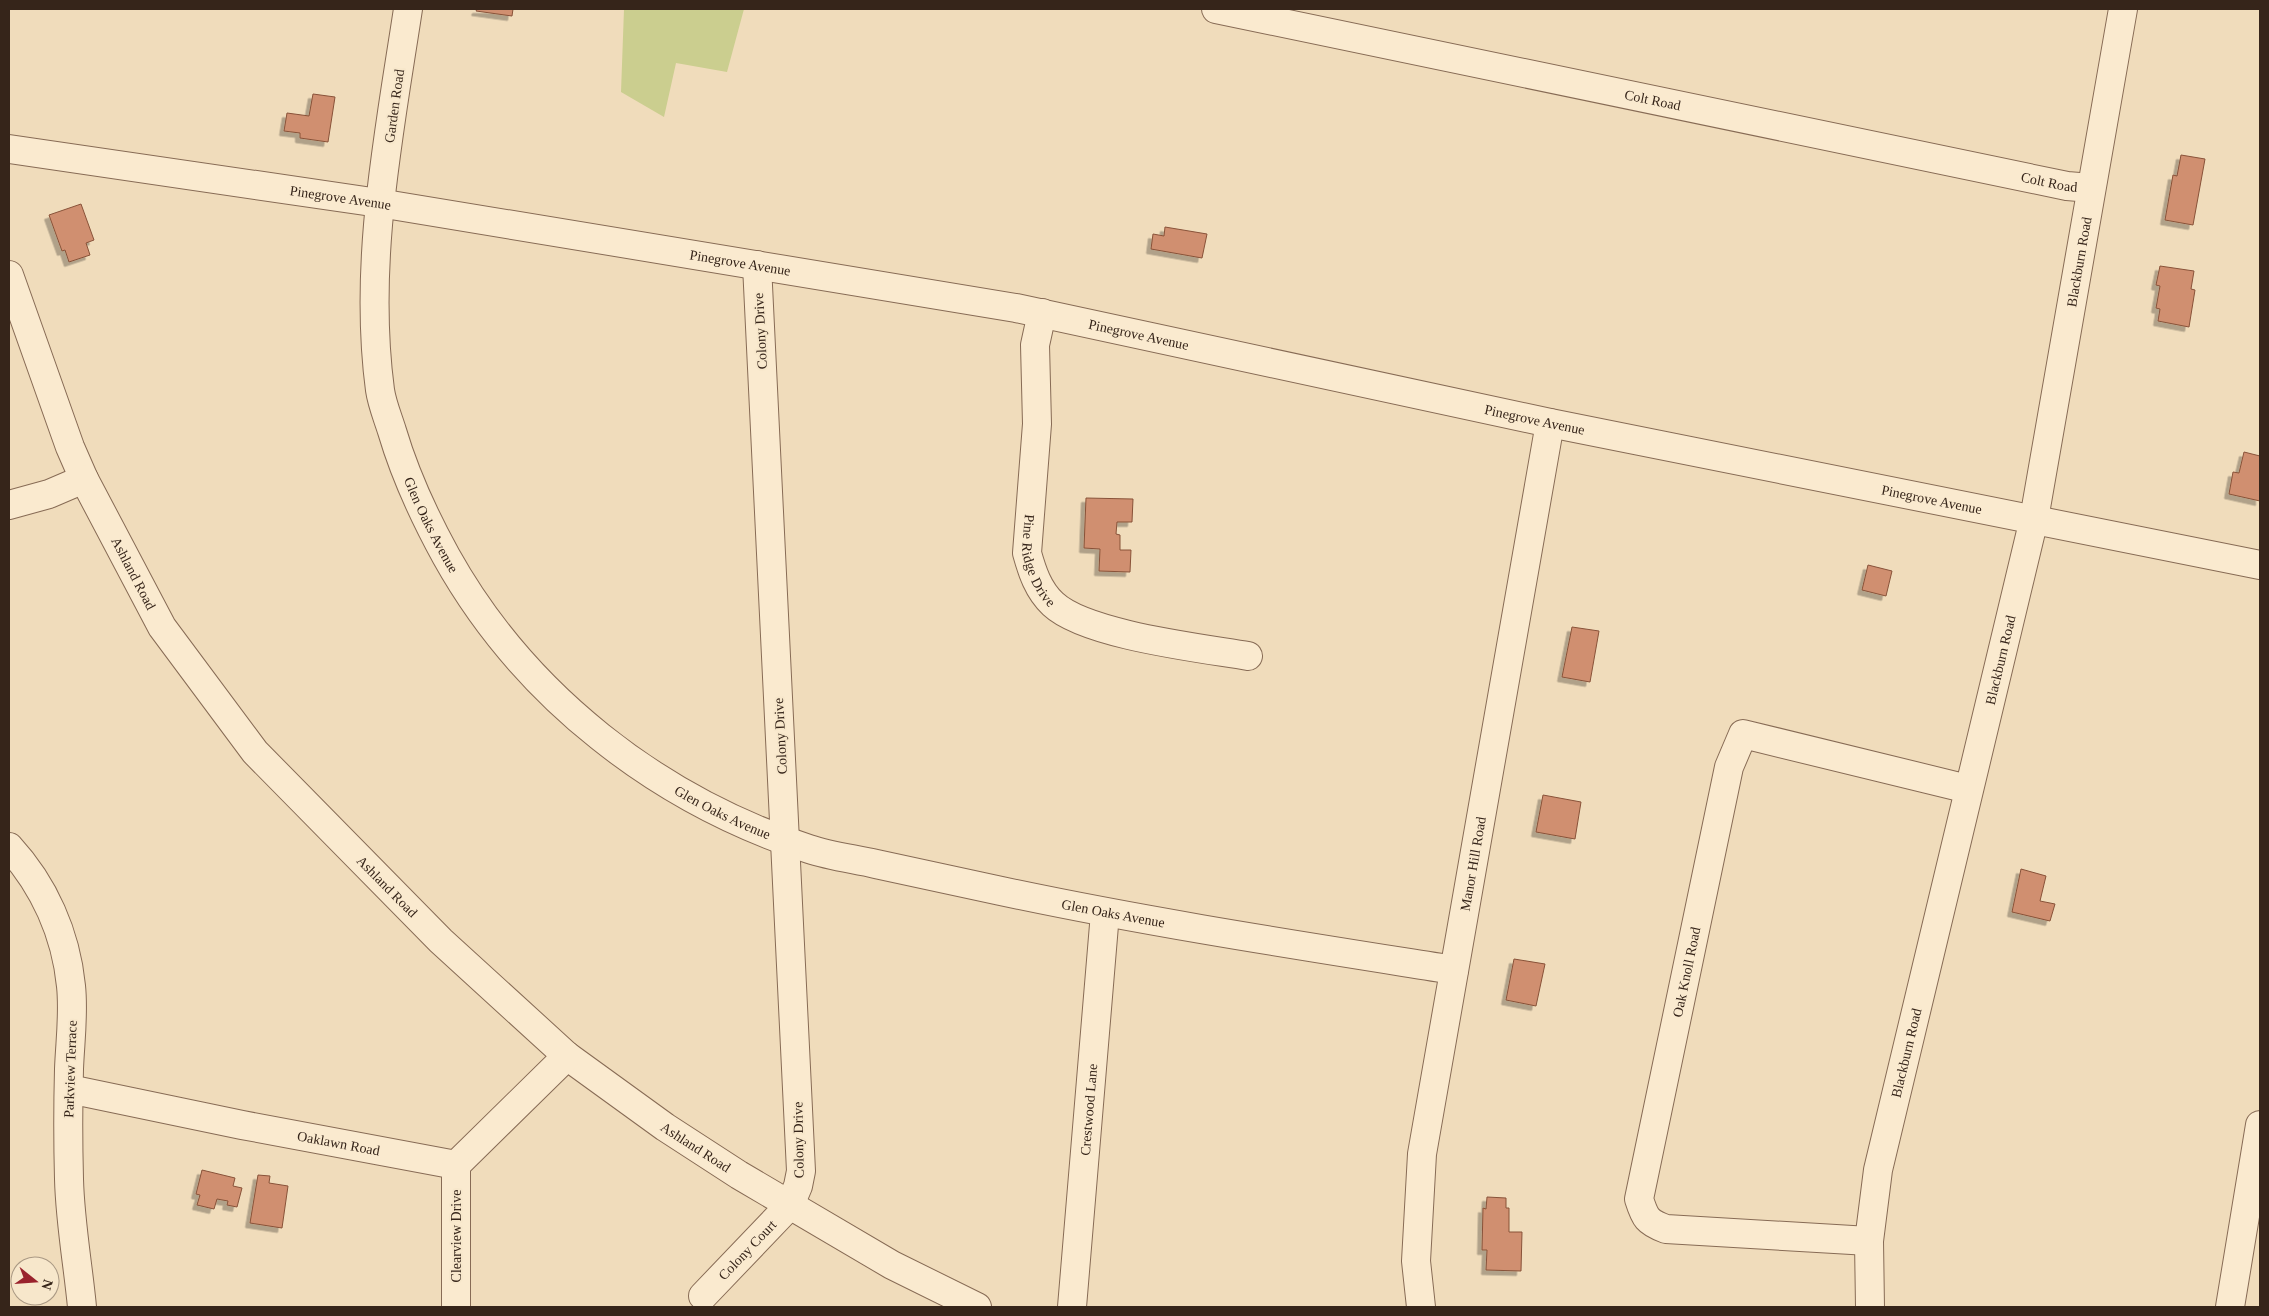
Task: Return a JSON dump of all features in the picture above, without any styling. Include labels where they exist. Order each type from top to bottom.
[{"type":"street","name":"Garden Road","points":[[379,203],[408,9]]},
{"type":"street","name":"Colt Road","points":[[1216,9],[2067,186],[2091,188]]},
{"type":"street","name":"Blackburn Road","points":[[1870,1307],[1869,1241],[1878,1170],[2034,519],[2123,9]]},
{"type":"street","name":"Pinegrove Avenue","points":[[9,149],[379,203],[1042,314],[1550,423],[2260,564]]},
{"type":"street","name":"Glen Oaks Avenue","points":[[379,203],[375,269],[376,334],[380,394],[400,458],[426,520],[459,579],[497,634],[542,684],[591,730],[644,770],[702,805],[763,833],[814,851],[1105,913],[1454,970]]},
{"type":"street","name":"Colony Drive","points":[[757,265],[801,1171],[798,1186],[790,1205]]},
{"type":"street","name":"Ashland Road","points":[[9,275],[70,447],[84,480],[162,627],[255,752],[441,941],[567,1056],[665,1127],[790,1205],[892,1265],[977,1307]]},
{"type":"street","name":"Pine Ridge Drive","points":[[1042,314],[1035,345],[1037,424],[1027,553],[1032,572],[1044,594],[1053,604],[1068,614],[1113,630],[1248,656]]},
{"type":"street","name":"Manor Hill Road","points":[[1421,1307],[1416,1261],[1422,1154],[1550,423]]},
{"type":"street","points":[[9,505],[49,494],[84,480]]},
{"type":"street","name":"Oak Knoll Road","points":[[1869,1241],[1666,1229],[1653,1224],[1644,1216],[1639,1199],[1729,767],[1743,734],[1968,789]]},
{"type":"street","name":"Parkview Terrace","points":[[9,847],[31,874],[54,916],[64,947],[71,987],[69,1181],[82,1307]]},
{"type":"street","name":"Crestwood Lane","points":[[1072,1307],[1105,913]]},
{"type":"street","points":[[456,1164],[567,1056]]},
{"type":"street","name":"Oaklawn Road","points":[[69,1089],[242,1125],[456,1164]]},
{"type":"street","points":[[2230,1307],[2260,1125]]},
{"type":"street","name":"Clearview Drive","points":[[456,1164],[456,1307]]},
{"type":"street","name":"Colony Court","points":[[703,1296],[790,1205]]},
{"type":"green space","points":[[624,9],[744,9],[727,72],[676,63],[664,117],[621,92]]},
{"type":"building","points":[[477,9],[513,9],[512,16],[476,11]]},
{"type":"building","points":[[313,94],[335,97],[328,142],[300,138],[300,133],[284,131],[287,113],[309,116]]},
{"type":"building","points":[[2181,155],[2205,159],[2193,225],[2165,220],[2173,175],[2177,176]]},
{"type":"building","points":[[81,204],[94,240],[86,243],[90,255],[69,262],[65,250],[62,251],[49,215]]},
{"type":"building","points":[[1165,227],[1207,234],[1202,258],[1151,249],[1153,234],[1164,236]]},
{"type":"building","points":[[2160,266],[2194,271],[2191,289],[2195,290],[2189,327],[2158,321],[2160,309],[2156,308],[2160,286],[2156,285]]},
{"type":"building","points":[[2244,452],[2260,456],[2260,501],[2229,494],[2233,472],[2239,473]]},
{"type":"building","points":[[1086,498],[1133,499],[1132,522],[1117,522],[1116,534],[1120,535],[1120,550],[1131,550],[1130,572],[1099,571],[1100,549],[1084,548]]},
{"type":"building","points":[[1868,565],[1892,571],[1886,596],[1862,590]]},
{"type":"building","points":[[1572,627],[1599,631],[1590,682],[1562,677]]},
{"type":"building","points":[[1543,795],[1581,802],[1575,839],[1536,832]]},
{"type":"building","points":[[2021,869],[2046,876],[2040,901],[2055,904],[2050,921],[2012,912]]},
{"type":"building","points":[[1514,959],[1545,964],[1536,1006],[1506,1000]]},
{"type":"building","points":[[202,1170],[235,1178],[233,1186],[242,1188],[237,1207],[227,1205],[228,1201],[217,1199],[214,1209],[197,1205],[200,1195],[196,1194]]},
{"type":"building","points":[[258,1175],[270,1176],[269,1183],[288,1186],[282,1228],[250,1223]]},
{"type":"building","points":[[1487,1197],[1506,1198],[1506,1208],[1509,1208],[1509,1232],[1522,1232],[1521,1271],[1486,1270],[1487,1250],[1482,1250],[1483,1208],[1486,1209]]}]
